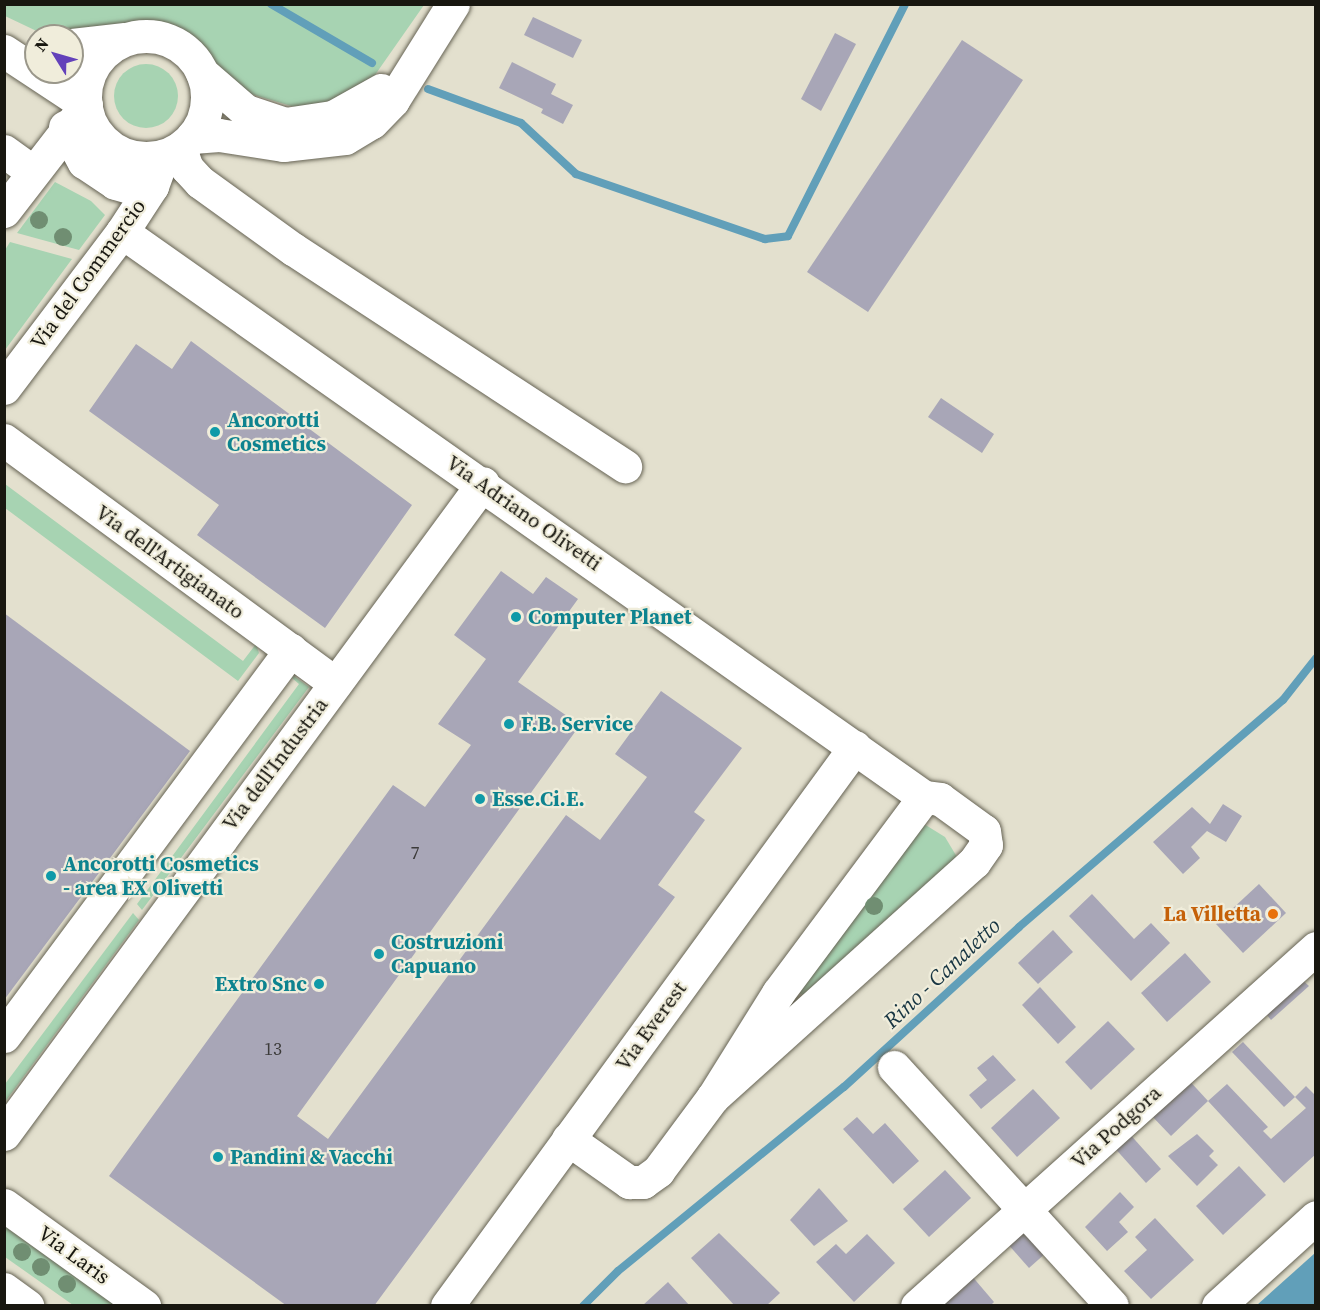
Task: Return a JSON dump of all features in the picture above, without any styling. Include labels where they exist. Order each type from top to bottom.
[{"type":"street","points":[[4,51],[76,116],[90,122],[112,148],[146,158],[219,135],[283,145],[345,138],[372,122],[393,100],[453,4]]},
{"type":"street","points":[[4,36],[24,42]]},
{"type":"street","points":[[84,44],[155,37],[180,46],[202,73],[246,111],[285,124],[309,123],[359,105],[415,62]]},
{"type":"street","points":[[4,211],[76,116],[88,79],[100,57],[128,38]]},
{"type":"street","points":[[179,147],[206,106],[202,73]]},
{"type":"street","points":[[76,116],[84,162],[133,188],[152,186]]},
{"type":"street","points":[[179,147],[193,176],[265,229],[625,466]]},
{"type":"street","name":"Via del Commercio","points":[[4,388],[122,232],[179,147]]},
{"type":"street","points":[[4,151],[33,172]]},
{"type":"street","name":"Via Adriano Olivetti","points":[[122,232],[483,483],[924,797],[940,799],[984,831],[986,845],[974,862],[801,1016]]},
{"type":"street","name":"Via dell'Artigianato","points":[[4,440],[335,683]]},
{"type":"street","name":"Via dell'Industria","points":[[4,1134],[483,483]]},
{"type":"street","points":[[4,1036],[291,651]]},
{"type":"street","name":"Via Everest","points":[[447,1305],[855,747]]},
{"type":"street","points":[[568,1139],[629,1182],[643,1182],[658,1171],[713,1097],[778,993],[924,797]]},
{"type":"street","name":"Via Podgora","points":[[917,1305],[1316,948]]},
{"type":"street","points":[[713,1097],[801,1016],[778,993]]},
{"type":"street","points":[[894,1067],[1112,1305]]},
{"type":"street","name":"Via Laris","points":[[4,1205],[144,1305]]},
{"type":"street","points":[[1218,1305],[1316,1216]]},
{"type":"street","points":[[4,1289],[27,1305]]},
{"type":"green space","points":[[5,4],[424,5],[375,75],[347,99],[298,108],[241,91],[205,51],[182,34],[151,23],[84,34],[84,24],[24,25],[5,16]]},
{"type":"green space","points":[[146,64],[164,70],[172,78],[178,96],[172,114],[164,122],[146,128],[128,122],[120,114],[114,96],[120,78],[128,70]]},
{"type":"green space","points":[[55,182],[91,201],[105,215],[79,250],[17,233]]},
{"type":"green space","points":[[10,242],[72,259],[5,350],[5,250]]},
{"type":"green space","points":[[5,484],[243,661],[256,644],[259,653],[238,681],[5,508]]},
{"type":"green space","points":[[294,676],[309,687],[142,910],[137,904],[299,684],[292,678]]},
{"type":"green space","points":[[924,824],[945,837],[957,857],[803,995],[799,993],[918,826]]},
{"type":"green space","points":[[133,913],[139,920],[5,1102],[5,1084]]},
{"type":"green space","points":[[4,1226],[116,1305],[73,1305],[5,1257]]},
{"type":"water","points":[[1315,1253],[1315,1305],[1257,1305]]},
{"type":"building","points":[[533,17],[582,40],[573,58],[524,35]]},
{"type":"building","points":[[835,33],[856,44],[821,111],[801,99]]},
{"type":"building","points":[[962,40],[1023,80],[868,312],[807,272]]},
{"type":"building","points":[[512,62],[556,84],[551,94],[573,105],[563,124],[541,113],[543,109],[499,88]]},
{"type":"building","name":"Ancorotti Cosmetics","points":[[191,341],[412,505],[325,628],[197,535],[219,505],[89,411],[136,344],[172,369]]},
{"type":"building","points":[[941,398],[994,434],[982,453],[928,417]]},
{"type":"building","points":[[501,571],[533,594],[546,577],[578,599],[518,682],[580,725],[297,1116],[328,1139],[566,815],[600,840],[647,777],[615,754],[661,691],[742,748],[694,812],[705,820],[658,885],[675,897],[374,1306],[287,1306],[109,1176],[393,785],[425,807],[471,745],[438,724],[486,659],[454,635]]},
{"type":"building","name":"Ancorotti Cosmetics - area EX Olivetti","points":[[4,613],[190,751],[4,1000]]},
{"type":"building","points":[[1223,804],[1242,816],[1226,842],[1207,831],[1191,847],[1200,858],[1183,874],[1153,842],[1192,807],[1210,824]]},
{"type":"building","points":[[1259,884],[1286,913],[1243,953],[1216,924]]},
{"type":"building","points":[[1092,894],[1134,939],[1151,923],[1170,943],[1131,981],[1069,916]]},
{"type":"building","points":[[1053,930],[1073,952],[1038,984],[1018,963]]},
{"type":"building","points":[[1185,953],[1211,982],[1167,1022],[1141,993]]},
{"type":"building","points":[[1299,977],[1309,986],[1271,1020],[1262,1009]]},
{"type":"building","points":[[1040,987],[1076,1027],[1058,1044],[1022,1005]]},
{"type":"building","points":[[1108,1021],[1135,1049],[1091,1090],[1065,1062]]},
{"type":"building","points":[[1243,1042],[1295,1097],[1284,1107],[1232,1052]]},
{"type":"building","points":[[993,1055],[1016,1080],[981,1109],[969,1095],[987,1080],[977,1068]]},
{"type":"building","points":[[1186,1077],[1208,1101],[1171,1136],[1149,1113]]},
{"type":"building","points":[[1227,1084],[1268,1127],[1263,1131],[1271,1139],[1306,1108],[1295,1097],[1306,1086],[1316,1096],[1316,1154],[1284,1183],[1208,1101]]},
{"type":"building","points":[[1033,1089],[1060,1118],[1017,1157],[991,1128]]},
{"type":"building","points":[[857,1117],[873,1134],[885,1123],[919,1161],[893,1184],[843,1129]]},
{"type":"building","points":[[1127,1131],[1161,1169],[1146,1183],[1112,1145]]},
{"type":"building","points":[[1197,1134],[1214,1151],[1209,1156],[1218,1165],[1197,1186],[1168,1156]]},
{"type":"building","points":[[1239,1166],[1266,1195],[1223,1235],[1196,1206]]},
{"type":"building","points":[[945,1170],[971,1198],[929,1237],[903,1209]]},
{"type":"building","points":[[819,1188],[848,1221],[814,1246],[790,1220]]},
{"type":"building","points":[[1120,1192],[1134,1207],[1119,1222],[1128,1232],[1107,1251],[1085,1227]]},
{"type":"building","points":[[1155,1218],[1194,1260],[1151,1299],[1124,1271],[1147,1250],[1135,1237]]},
{"type":"building","points":[[1024,1226],[1047,1252],[1029,1268],[1006,1242]]},
{"type":"building","points":[[719,1233],[780,1293],[766,1306],[735,1306],[691,1258]]},
{"type":"building","points":[[867,1234],[895,1263],[854,1302],[816,1262],[836,1244],[846,1254]]},
{"type":"building","points":[[971,1275],[994,1302],[990,1306],[936,1306]]},
{"type":"building","points":[[668,1282],[690,1306],[642,1306]]},
{"type":"waterway","points":[[271,4],[372,63]]},
{"type":"waterway","points":[[428,89],[521,123],[576,174],[765,239],[788,236],[905,4]]},
{"type":"waterway","name":"Rino - Canaletto","points":[[583,1306],[618,1271],[844,1087],[1019,927],[1283,700],[1316,658]]},
{"type":"place","name":"Ancorotti Cosmetics","points":[[215,432]]},
{"type":"place","name":"Computer Planet","points":[[516,617]]},
{"type":"place","name":"F.B. Service","points":[[509,724]]},
{"type":"place","name":"Esse.Ci.E.","points":[[480,799]]},
{"type":"place","name":"Ancorotti Cosmetics - area EX Olivetti","points":[[51,876]]},
{"type":"place","name":"La Villetta","points":[[1273,914]]},
{"type":"place","name":"Costruzioni Capuano","points":[[379,954]]},
{"type":"place","name":"Extro Snc","points":[[319,984]]},
{"type":"place","name":"Pandini & Vacchi","points":[[218,1157]]}]
